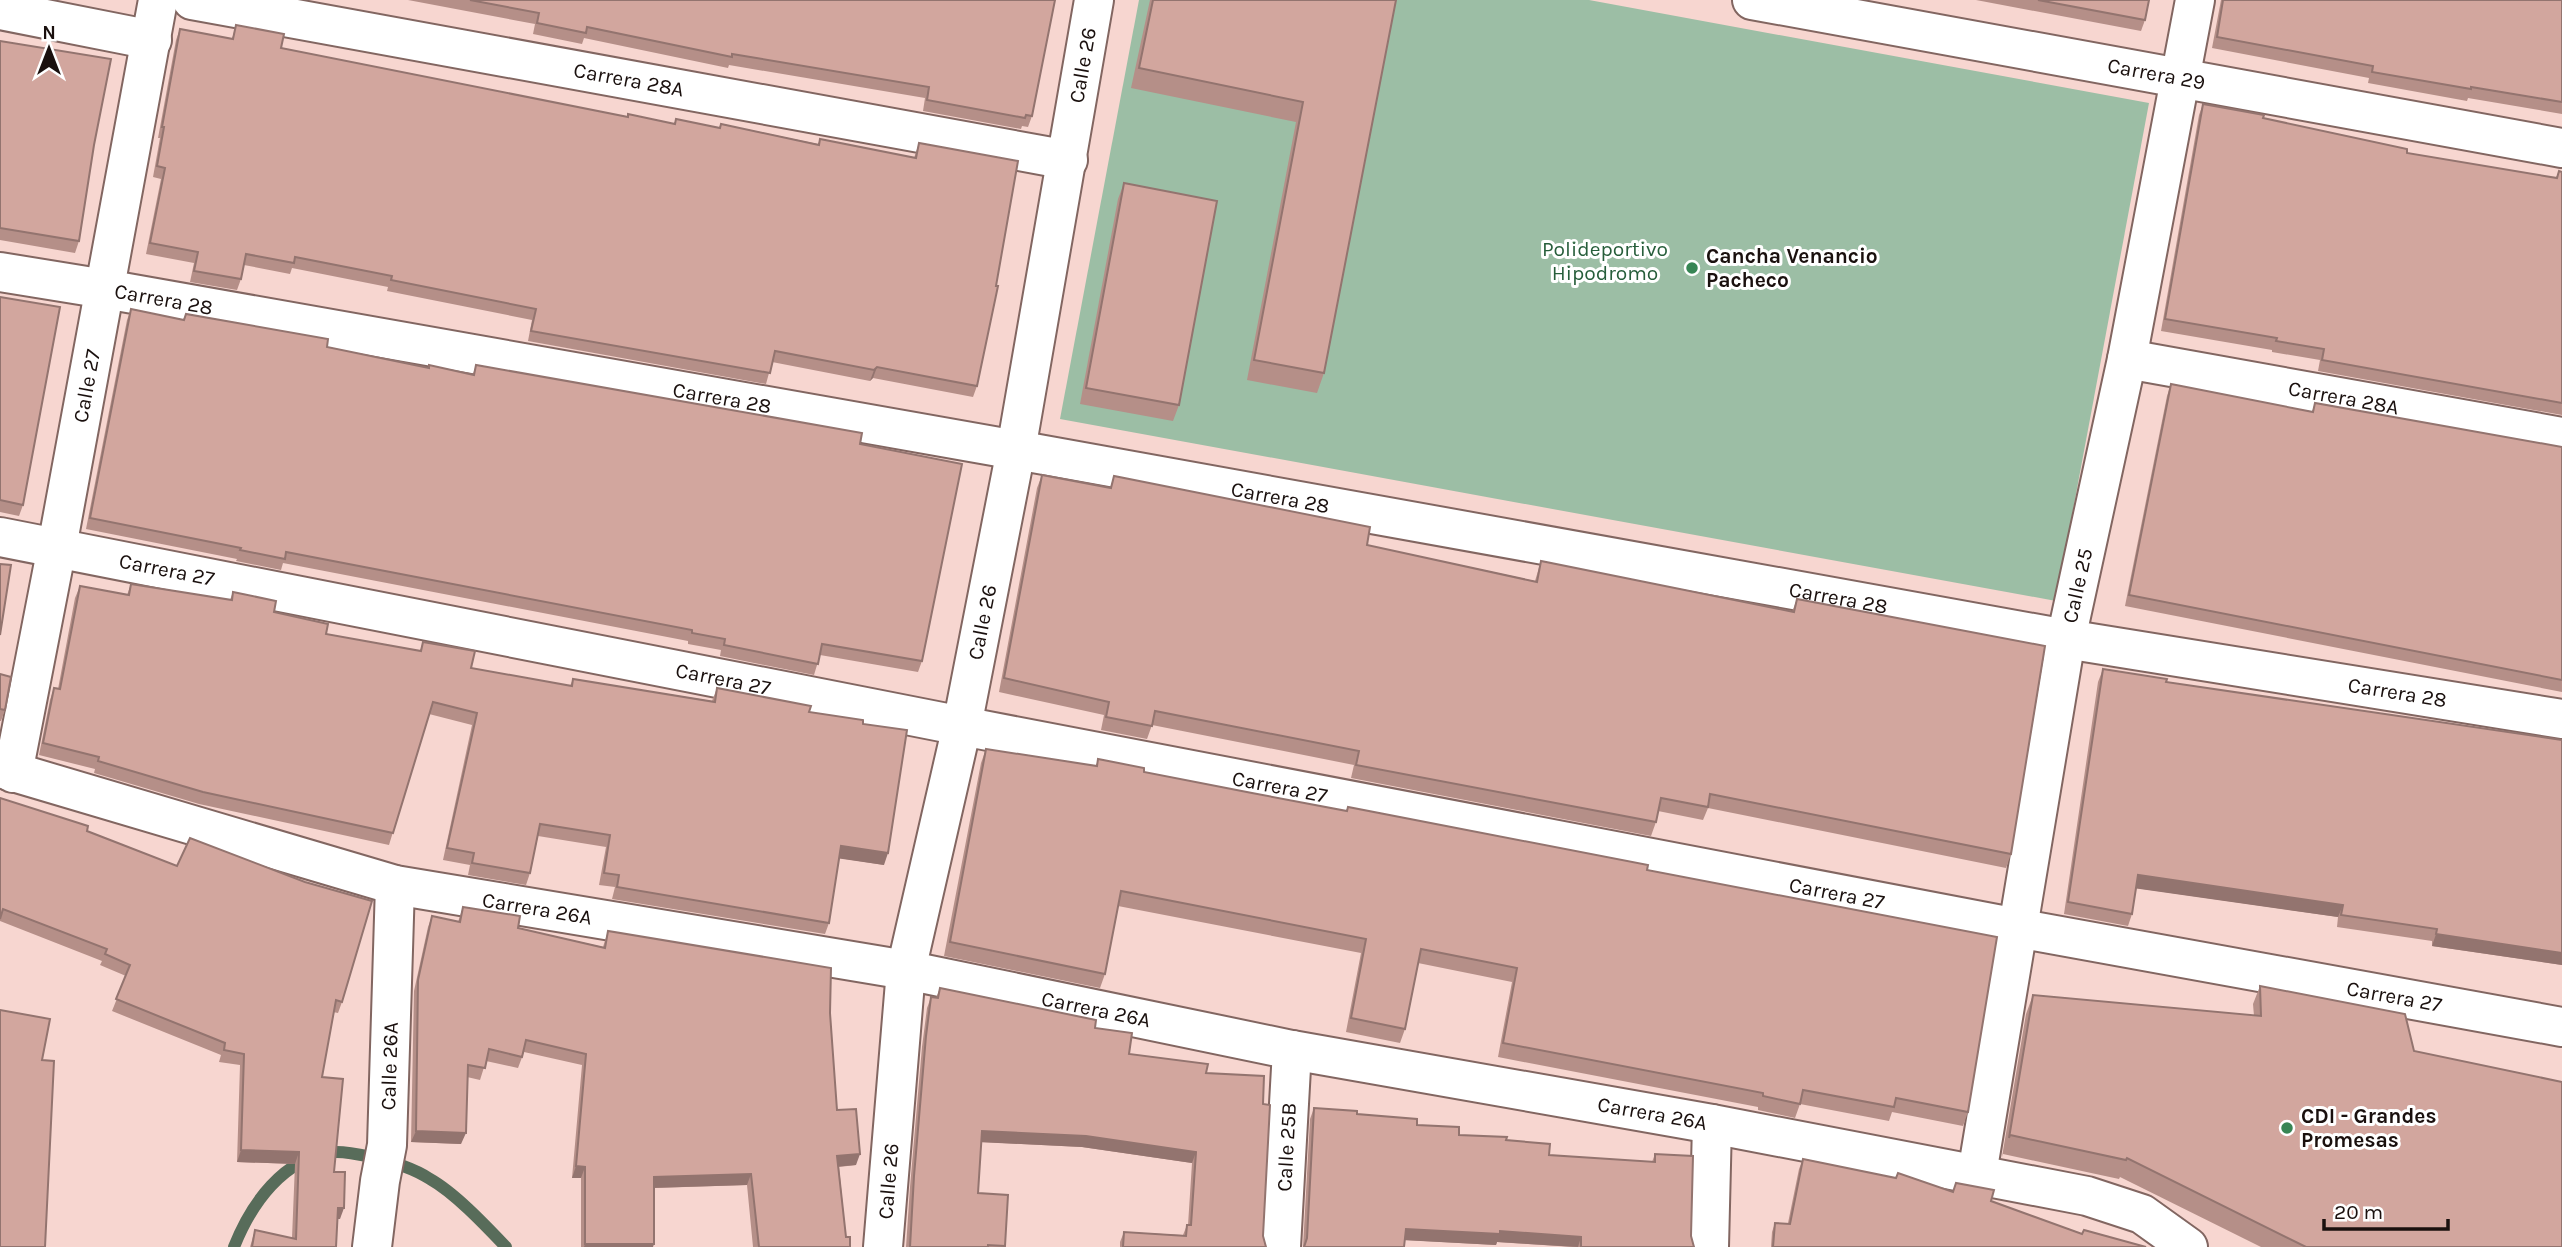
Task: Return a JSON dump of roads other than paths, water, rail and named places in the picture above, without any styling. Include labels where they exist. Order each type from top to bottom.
[{"type":"street","name":"Calle 27","points":[[6,770],[57,547],[158,0]]},
{"type":"street","name":"Carrera 28A","points":[[192,0],[1068,160]]},
{"type":"street","name":"Calle 26","points":[[883,1247],[906,970],[962,726],[1016,450],[1094,0]]},
{"type":"street","name":"Carrera 29","points":[[1752,0],[2562,148]]},
{"type":"street","name":"Calle 25","points":[[1977,1174],[2066,639],[2127,359],[2195,0]]},
{"type":"street","points":[[0,10],[152,40]]},
{"type":"street","name":"Carrera 28","points":[[0,272],[1016,450],[2066,639],[2562,719]]},
{"type":"street","name":"Carrera 28A","points":[[2127,359],[2562,436]]},
{"type":"street","name":"Carrera 27","points":[[0,537],[2017,929],[2562,1027]]},
{"type":"street","name":"Carrera 26A","points":[[6,770],[395,885],[906,970],[1292,1050],[1712,1124],[2087,1196],[2142,1214],[2188,1247]]},
{"type":"street","name":"Calle 26A","points":[[372,1247],[383,1163],[395,885]]},
{"type":"street","name":"Calle 25B","points":[[1281,1247],[1292,1050]]},
{"type":"street","points":[[1709,1247],[1712,1124]]},
{"type":"waterway","points":[[234,1247],[260,1200],[284,1173],[315,1156],[333,1152],[354,1153],[383,1160],[424,1175],[460,1201],[506,1247]]},
{"type":"place","name":"Cancha Venancio Pacheco","points":[[1692,268]]},
{"type":"place","name":"CDI - Grandes Promesas","points":[[2287,1128]]},
{"type":"park label","name":"Polideportivo Hipodromo","points":[[1605,261]]}]
